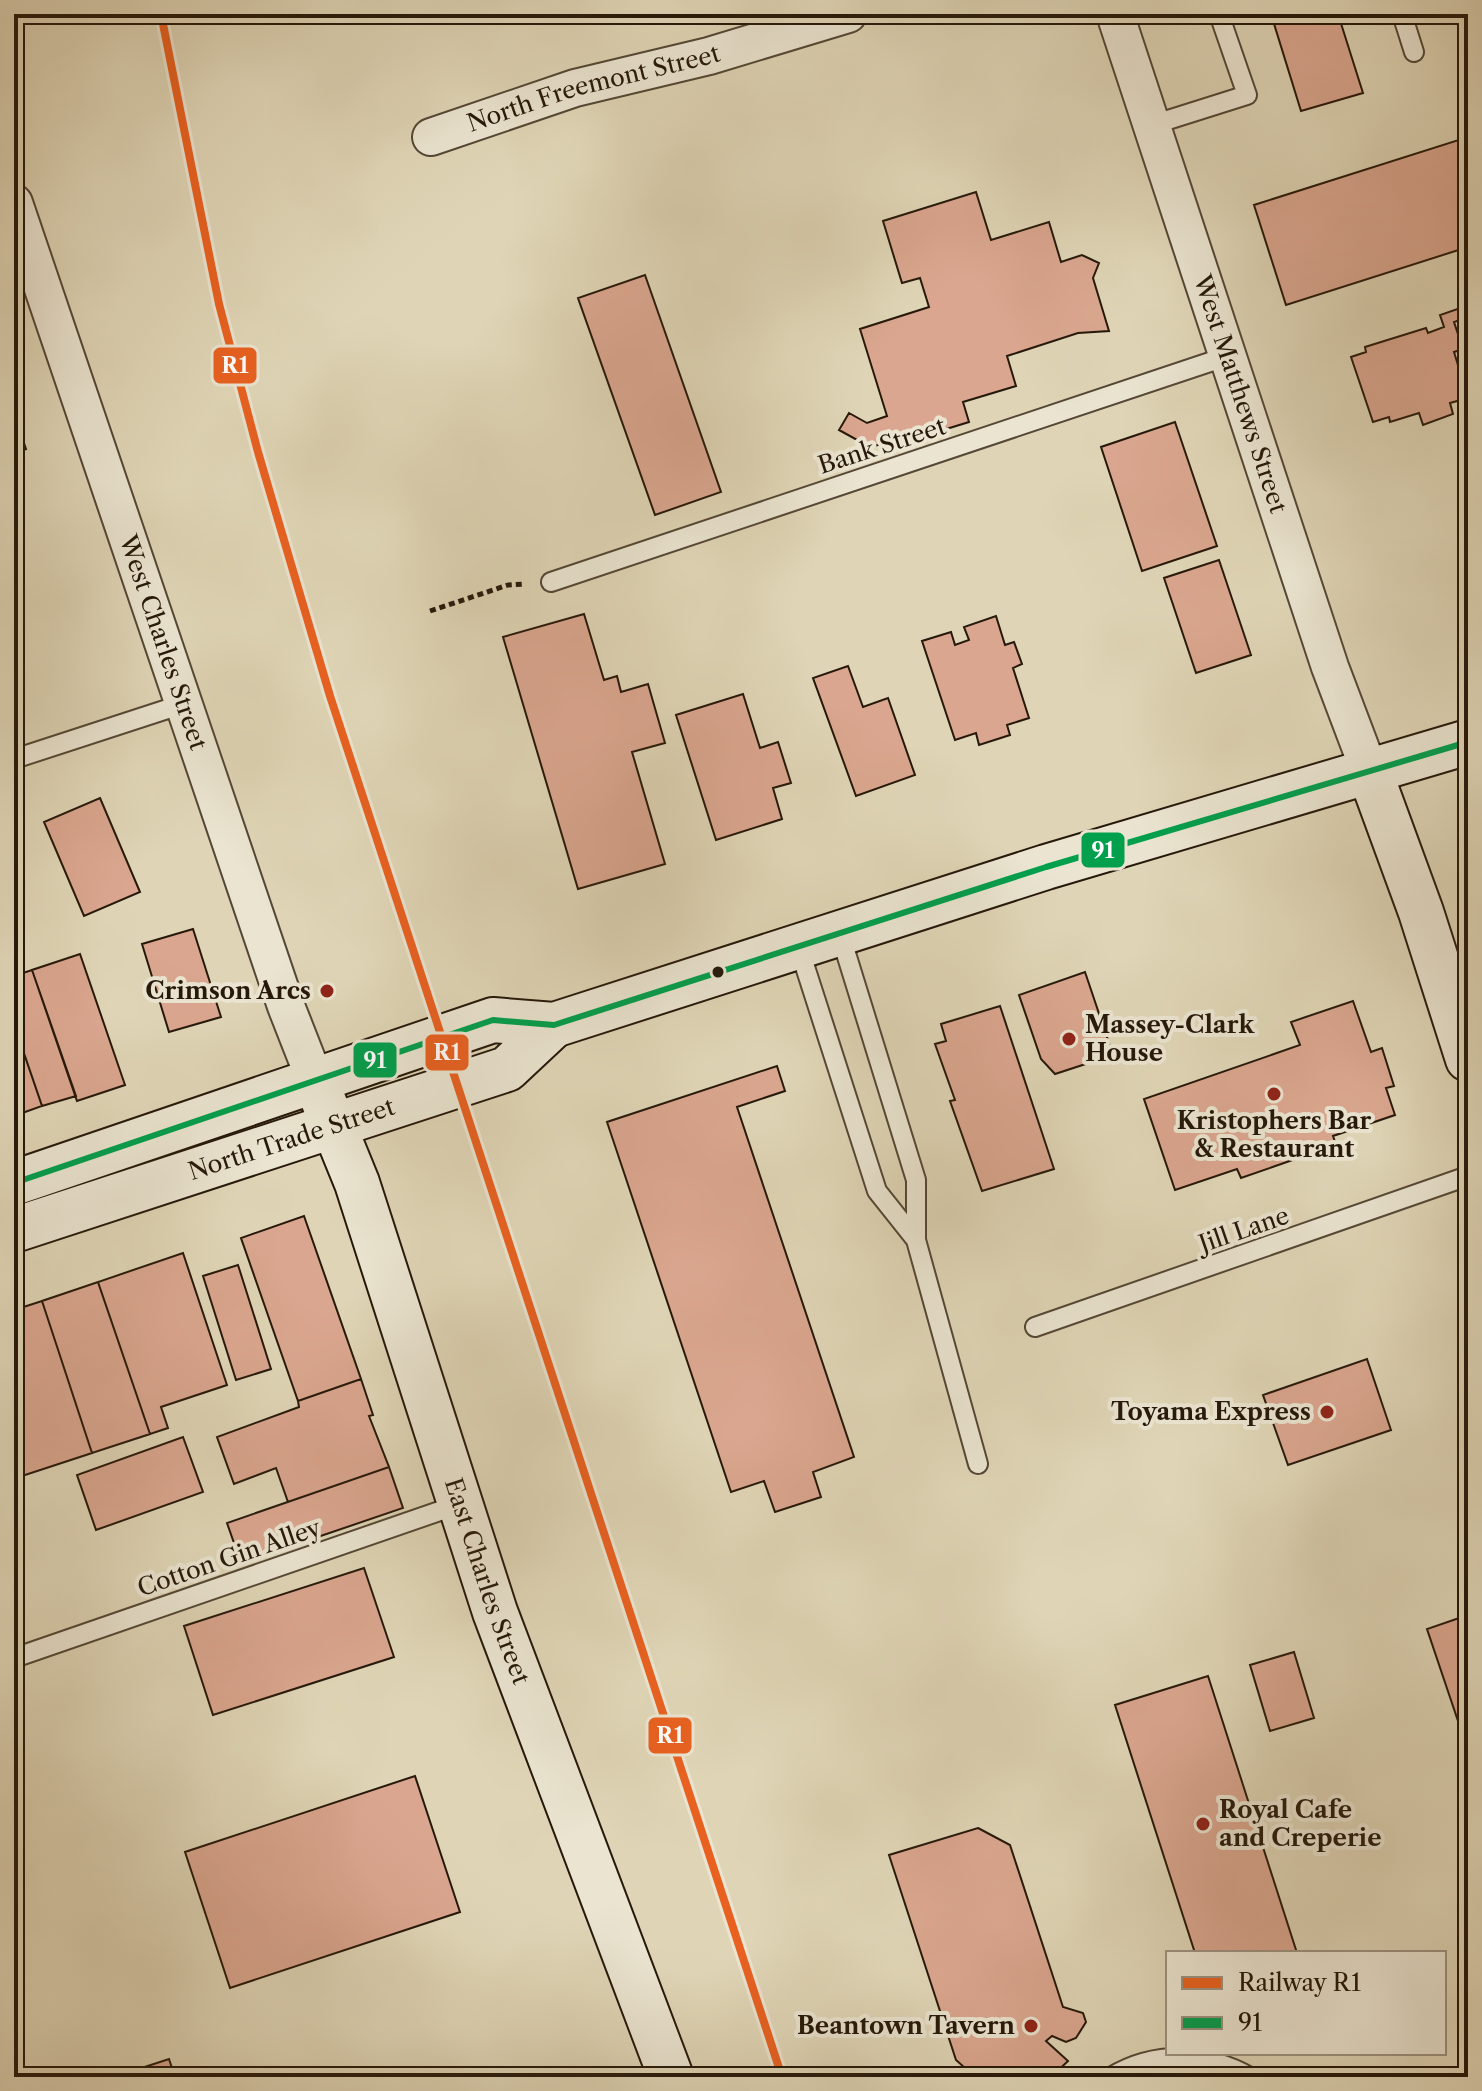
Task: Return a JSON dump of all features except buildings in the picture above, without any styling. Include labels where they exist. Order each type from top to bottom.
[{"type":"main road","name":"North Trade Street","points":[[14,1183],[493,1020],[554,1025],[1046,867],[1468,742]]},
{"type":"main road","points":[[1369,770],[1421,912],[1468,1059]]},
{"type":"main road","name":"North Trade Street","points":[[14,1230],[507,1069],[554,1025]]},
{"type":"main road","name":"East Charles Street","points":[[315,1080],[357,1183],[495,1612],[671,2077]]},
{"type":"street","name":"West Matthews Street","points":[[1115,14],[1330,667],[1369,770]]},
{"type":"street","name":"North Freemont Street","points":[[431,137],[575,88],[709,56],[834,16]]},
{"type":"street","name":"West Charles Street","points":[[14,203],[25,277],[186,703],[286,1006],[315,1080]]},
{"type":"lane","points":[[1152,125],[1247,95],[1219,14]]},
{"type":"lane","points":[[1402,14],[1414,52]]},
{"type":"lane","name":"Bank Street","points":[[551,582],[1228,356]]},
{"type":"lane","points":[[14,759],[186,703]]},
{"type":"lane","points":[[840,934],[916,1180],[916,1240],[978,1464]]},
{"type":"lane","points":[[799,948],[877,1191],[916,1240]]},
{"type":"lane","name":"Jill Lane","points":[[1035,1327],[1468,1176]]},
{"type":"lane","name":"Cotton Gin Alley","points":[[14,1658],[460,1504]]},
{"type":"lane","points":[[1111,2077],[1162,2059],[1197,2057],[1250,2077]]},
{"type":"path","points":[[430,611],[508,585]]},
{"type":"rail line","name":"R1","points":[[161,14],[219,304],[258,452],[330,696],[782,2077]]},
{"type":"transit line","name":"91","points":[[14,1183],[493,1020],[554,1025],[1046,867],[1468,742]]},
{"type":"place","name":"Crimson Arcs","points":[[327,991]]},
{"type":"place","name":"Massey-Clark House","points":[[1069,1039]]},
{"type":"place","name":"Kristophers Bar & Restaurant","points":[[1274,1094]]},
{"type":"place","name":"Toyama Express","points":[[1327,1412]]},
{"type":"place","name":"Royal Cafe and Creperie","points":[[1203,1824]]},
{"type":"place","name":"Beantown Tavern","points":[[1031,2026]]}]
